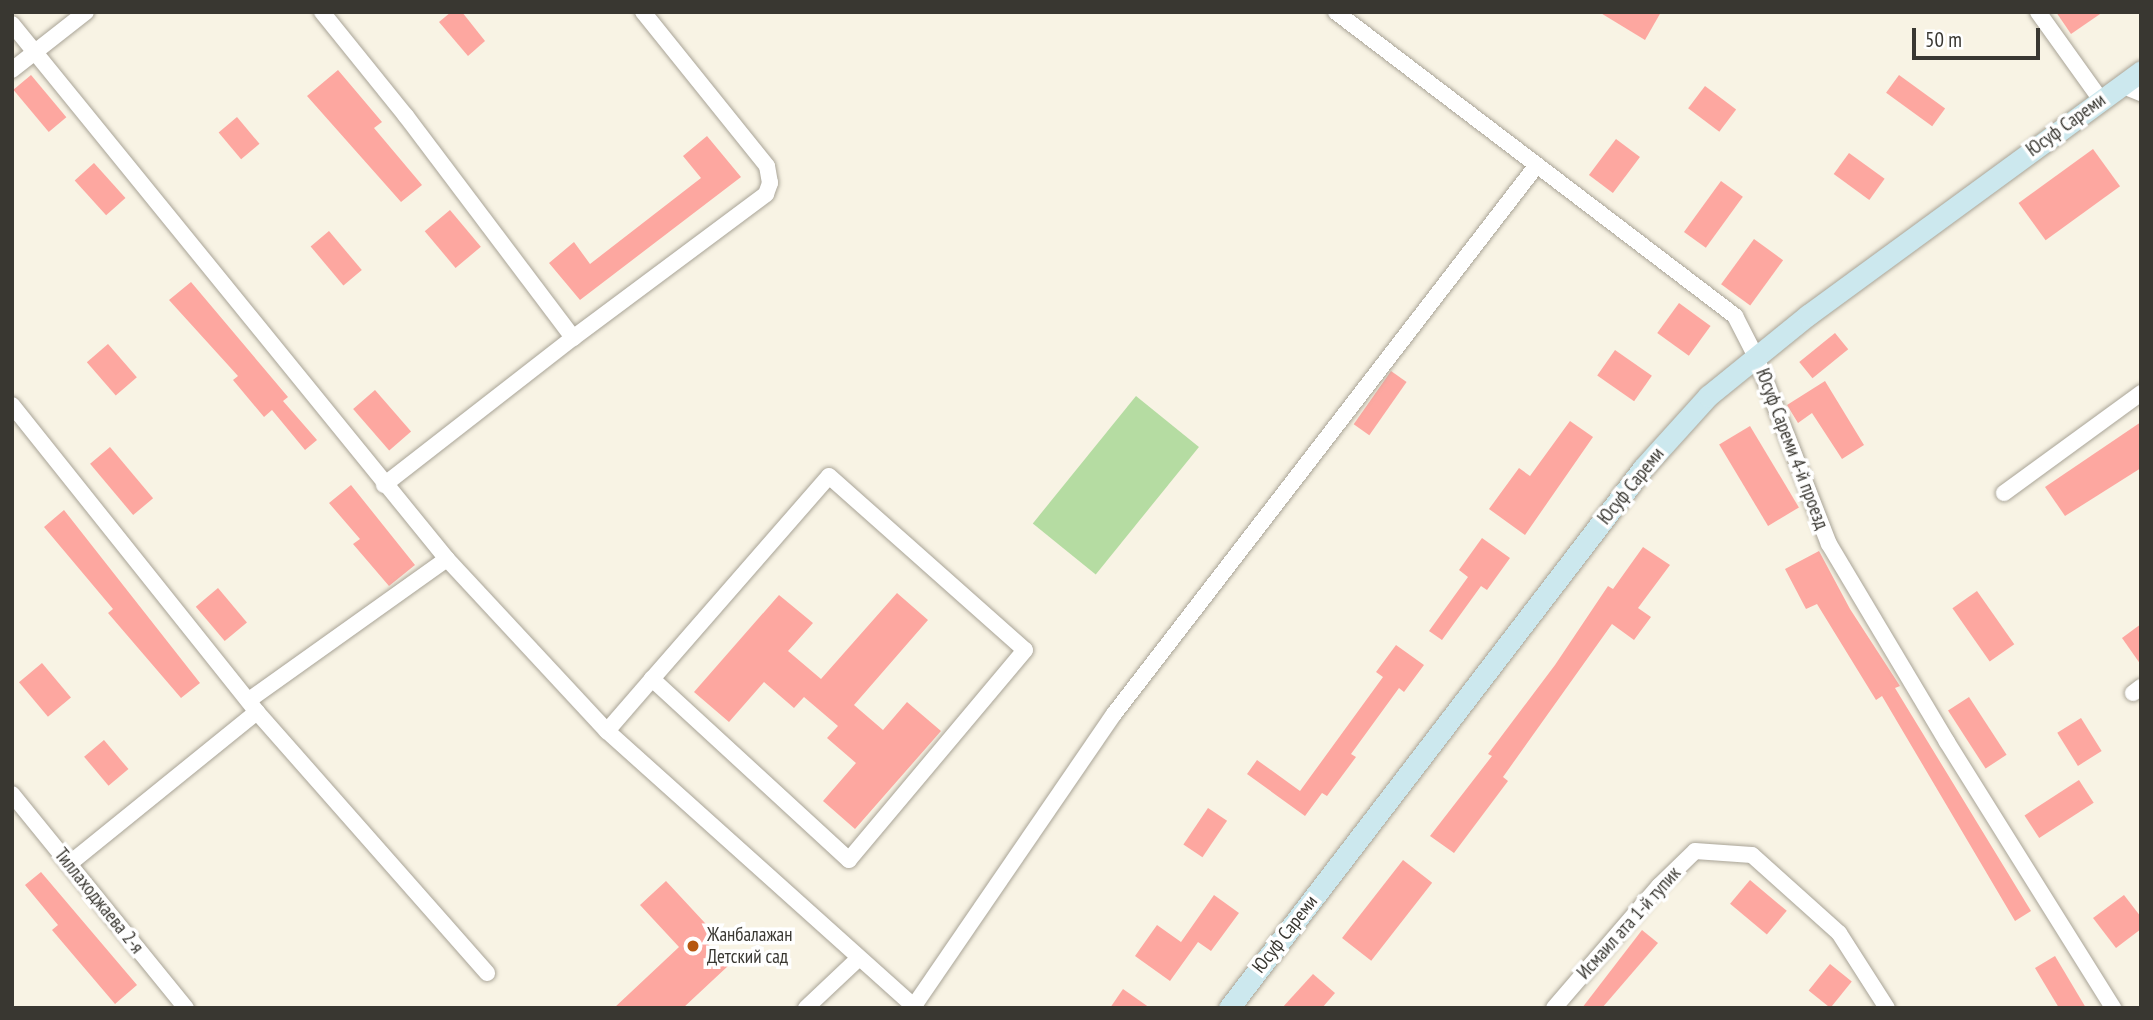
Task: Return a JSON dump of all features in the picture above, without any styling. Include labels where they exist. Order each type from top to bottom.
[{"type":"main road","name":"Юсуф Сареми","points":[[1228,1008],[1643,468],[1708,396],[1808,315],[2141,71]]},
{"type":"street","points":[[12,70],[86,12]]},
{"type":"street","points":[[322,12],[406,116],[573,338]]},
{"type":"street","points":[[384,485],[573,338],[766,194],[770,183],[767,166],[643,12]]},
{"type":"street","name":"Юсуф Сареми 4-й проезд","points":[[1336,12],[1735,316],[1756,357],[1829,544],[1947,742],[2113,1008]]},
{"type":"street","points":[[2038,12],[2101,100]]},
{"type":"street","points":[[12,24],[384,485],[447,559],[607,731],[915,1007],[1114,715],[1537,165]]},
{"type":"street","points":[[2121,85],[2141,93]]},
{"type":"street","points":[[2004,493],[2141,393]]},
{"type":"street","points":[[12,405],[253,706],[487,973]]},
{"type":"street","points":[[607,731],[829,476],[1025,650],[849,860],[652,680]]},
{"type":"street","points":[[69,864],[253,706],[447,559]]},
{"type":"street","name":"Тиллаходжаева 2-я","points":[[12,794],[186,1008]]},
{"type":"street","name":"Исмаил ата 1-й тупик","points":[[1554,1008],[1659,886],[1695,851],[1752,855],[1839,933],[1878,1004]]},
{"type":"street","points":[[806,1008],[859,958]]},
{"type":"green space","points":[[1136,396],[1199,447],[1096,574],[1033,523]]},
{"type":"building","points":[[451,12],[462,12],[485,41],[468,56],[439,22]]},
{"type":"building","points":[[1599,12],[1661,12],[1645,40]]},
{"type":"building","points":[[2056,12],[2103,12],[2071,34]]},
{"type":"building","points":[[338,70],[382,122],[374,128],[422,185],[401,202],[307,96]]},
{"type":"building","points":[[31,75],[66,117],[49,132],[13,90]]},
{"type":"building","points":[[1899,75],[1945,109],[1932,126],[1886,93]]},
{"type":"building","points":[[1705,86],[1736,109],[1719,132],[1688,108]]},
{"type":"building","points":[[237,117],[259,144],[241,159],[219,132]]},
{"type":"building","points":[[707,136],[741,177],[580,300],[549,263],[574,242],[590,264],[701,178],[683,156]]},
{"type":"building","points":[[1616,139],[1640,157],[1613,193],[1589,175]]},
{"type":"building","points":[[2093,149],[2120,186],[2046,240],[2019,203]]},
{"type":"building","points":[[1849,153],[1885,179],[1869,200],[1834,174]]},
{"type":"building","points":[[94,163],[125,198],[106,215],[75,180]]},
{"type":"building","points":[[1721,181],[1743,197],[1706,248],[1684,232]]},
{"type":"building","points":[[450,210],[481,247],[456,268],[425,231]]},
{"type":"building","points":[[329,231],[362,270],[343,285],[311,246]]},
{"type":"building","points":[[1754,239],[1783,260],[1750,305],[1721,284]]},
{"type":"building","points":[[191,282],[288,397],[283,401],[317,440],[305,450],[272,410],[264,417],[233,380],[238,376],[169,300]]},
{"type":"building","points":[[1679,303],[1711,326],[1689,356],[1657,333]]},
{"type":"building","points":[[1835,333],[1848,349],[1812,378],[1799,362]]},
{"type":"building","points":[[108,344],[137,377],[116,396],[87,362]]},
{"type":"building","points":[[1615,350],[1652,376],[1634,401],[1597,375]]},
{"type":"building","points":[[1391,371],[1407,382],[1369,435],[1354,424]]},
{"type":"building","points":[[1825,381],[1864,445],[1842,459],[1812,413],[1798,423],[1787,405]]},
{"type":"building","points":[[375,390],[411,432],[389,451],[353,409]]},
{"type":"building","points":[[1570,421],[1593,437],[1525,535],[1489,509],[1519,468],[1530,476]]},
{"type":"building","points":[[2141,422],[2141,468],[2065,516],[2045,487]]},
{"type":"building","points":[[1750,426],[1799,507],[1768,526],[1719,445]]},
{"type":"building","points":[[110,447],[153,498],[133,515],[90,464]]},
{"type":"building","points":[[351,485],[415,565],[389,586],[353,544],[360,539],[329,503]]},
{"type":"building","points":[[64,510],[200,683],[181,698],[108,613],[113,609],[44,527]]},
{"type":"building","points":[[1482,538],[1510,558],[1487,590],[1481,586],[1442,640],[1429,631],[1468,577],[1459,570]]},
{"type":"building","points":[[1643,547],[1670,565],[1638,608],[1651,617],[1634,640],[1612,624],[1503,777],[1508,781],[1454,853],[1430,836],[1492,756],[1488,754],[1555,665],[1608,586],[1613,589]]},
{"type":"building","points":[[1819,551],[1850,609],[1900,686],[1895,688],[2031,911],[2015,921],[1882,696],[1876,700],[1817,604],[1806,609],[1785,569]]},
{"type":"building","points":[[218,588],[247,622],[225,641],[196,607]]},
{"type":"building","points":[[1977,591],[2014,644],[1990,661],[1952,608]]},
{"type":"building","points":[[897,593],[928,620],[854,705],[883,730],[907,702],[941,731],[855,829],[823,801],[856,763],[827,738],[838,726],[804,697],[794,708],[764,682],[729,722],[694,692],[779,595],[813,623],[788,651],[821,679]]},
{"type":"building","points":[[2141,624],[2141,665],[2122,638]]},
{"type":"building","points":[[1396,645],[1424,665],[1404,692],[1399,688],[1351,754],[1356,757],[1327,796],[1322,793],[1305,816],[1247,774],[1257,760],[1300,791],[1383,677],[1376,672]]},
{"type":"building","points":[[42,663],[71,697],[48,717],[19,682]]},
{"type":"building","points":[[1969,697],[2007,755],[1986,768],[1948,711]]},
{"type":"building","points":[[2081,718],[2102,751],[2078,766],[2057,733]]},
{"type":"building","points":[[104,740],[128,769],[109,786],[84,757]]},
{"type":"building","points":[[2079,780],[2094,803],[2039,838],[2024,815]]},
{"type":"building","points":[[1208,808],[1227,821],[1202,857],[1183,844]]},
{"type":"building","points":[[1403,860],[1432,883],[1371,961],[1342,938]]},
{"type":"building","points":[[41,872],[137,985],[115,1004],[52,930],[58,925],[25,885]]},
{"type":"building","points":[[1750,880],[1787,911],[1767,935],[1730,904]]},
{"type":"building","name":"Жанбалажан Детский сад","points":[[666,881],[717,936],[708,944],[728,966],[683,1008],[614,1008],[679,947],[640,905]]},
{"type":"building","points":[[1214,895],[1239,913],[1211,951],[1198,942],[1170,981],[1135,956],[1157,925],[1181,942]]},
{"type":"building","points":[[2124,895],[2141,917],[2141,929],[2116,948],[2093,918]]},
{"type":"building","points":[[1642,930],[1658,943],[1602,1008],[1582,1008]]},
{"type":"building","points":[[2055,956],[2086,1008],[2059,1008],[2035,968]]},
{"type":"building","points":[[1830,964],[1852,982],[1830,1008],[1809,990]]},
{"type":"building","points":[[1313,974],[1335,993],[1322,1008],[1282,1008]]},
{"type":"building","points":[[1123,989],[1150,1008],[1110,1008]]},
{"type":"place","name":"Жанбалажан Детский сад","points":[[693,946]]}]
